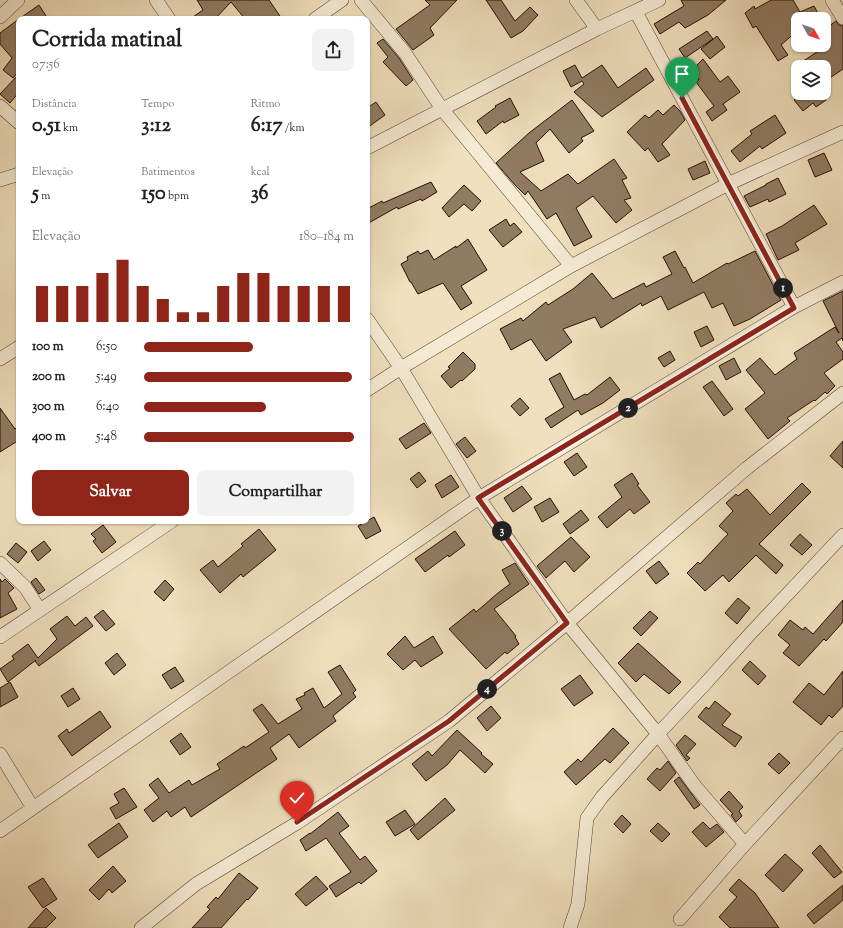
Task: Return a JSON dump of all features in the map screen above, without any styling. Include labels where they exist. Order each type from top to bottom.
[{"type":"street","points":[[0,17],[18,0]]},
{"type":"street","points":[[156,0],[167,16]]},
{"type":"street","points":[[319,16],[342,0]]},
{"type":"street","points":[[361,0],[405,53],[442,109],[571,266]]},
{"type":"street","points":[[576,0],[597,29]]},
{"type":"street","points":[[370,146],[597,29],[660,0]]},
{"type":"street","points":[[832,0],[843,18]]},
{"type":"street","points":[[636,12],[794,308]]},
{"type":"street","points":[[0,106],[16,120]]},
{"type":"street","points":[[370,388],[571,266],[728,184],[843,132]]},
{"type":"street","points":[[0,180],[16,175]]},
{"type":"street","points":[[0,831],[478,498],[794,308],[843,282]]},
{"type":"street","points":[[370,323],[401,368],[478,498],[567,623],[658,734],[695,786],[745,844]]},
{"type":"street","points":[[0,359],[16,350]]},
{"type":"street","points":[[141,928],[196,884],[297,822],[449,721],[567,623],[747,468],[843,393]]},
{"type":"street","points":[[0,638],[168,524]]},
{"type":"street","points":[[570,928],[578,904],[587,818],[602,797],[658,734],[843,535]]},
{"type":"street","points":[[0,563],[25,587],[40,610]]},
{"type":"street","points":[[680,919],[745,844],[843,738]]},
{"type":"street","points":[[0,754],[33,808]]},
{"type":"building","points":[[197,0],[269,0],[280,16],[243,16],[231,2],[218,16],[194,16],[203,10]]},
{"type":"building","points":[[425,0],[457,0],[430,28],[434,35],[413,50],[396,29],[430,5]]},
{"type":"building","points":[[486,0],[501,0],[515,21],[530,7],[538,15],[523,31],[511,38]]},
{"type":"building","points":[[681,0],[726,0],[708,15],[685,28],[679,22],[660,34],[654,24],[684,6]]},
{"type":"building","points":[[771,0],[793,0],[800,12],[791,12],[791,36],[781,45],[788,55],[778,61],[756,26],[753,28],[745,13],[754,6],[755,9]]},
{"type":"building","points":[[39,5],[46,16],[23,16]]},
{"type":"building","points":[[814,6],[817,12],[800,12]]},
{"type":"building","points":[[16,21],[16,74],[13,78],[3,70],[12,58],[0,44],[0,33]]},
{"type":"building","points":[[836,21],[839,25],[843,26],[843,69],[831,77],[831,60],[805,60],[817,52],[831,52],[831,25]]},
{"type":"building","points":[[707,31],[713,39],[685,58],[679,49]]},
{"type":"building","points":[[717,36],[725,47],[710,59],[701,49]]},
{"type":"building","points":[[383,39],[399,58],[413,80],[406,86],[383,62],[388,57],[377,43]]},
{"type":"building","points":[[703,59],[720,82],[728,76],[740,92],[723,104],[727,110],[712,121],[706,112],[714,106],[696,82],[699,80],[692,70]]},
{"type":"building","points":[[575,65],[582,78],[602,65],[618,88],[646,68],[654,80],[602,117],[574,92],[584,84],[582,81],[571,87],[563,71]]},
{"type":"building","points":[[16,77],[16,96],[10,103],[0,94]]},
{"type":"building","points":[[510,98],[519,115],[504,123],[503,121],[486,134],[477,121],[496,107],[495,106]]},
{"type":"building","points":[[572,100],[594,131],[581,138],[583,141],[569,153],[550,129],[536,143],[544,161],[520,172],[541,191],[568,174],[578,184],[614,159],[627,178],[622,180],[631,198],[624,200],[632,210],[616,223],[593,196],[576,208],[592,237],[574,246],[556,213],[547,219],[528,191],[525,195],[496,163],[529,133]]},
{"type":"building","points":[[794,100],[826,100],[816,107],[813,103],[803,111]]},
{"type":"building","points":[[376,102],[385,115],[370,126],[370,106]]},
{"type":"building","points":[[674,105],[680,111],[685,120],[662,144],[670,155],[658,162],[648,148],[645,151],[627,132],[645,115],[649,118],[658,110],[663,115]]},
{"type":"building","points":[[775,115],[786,133],[762,149],[760,146],[740,162],[731,151],[752,134],[750,131]]},
{"type":"building","points":[[824,153],[832,170],[815,177],[808,160]]},
{"type":"building","points":[[705,161],[710,173],[693,180],[688,169]]},
{"type":"building","points":[[778,178],[786,194],[769,202],[768,199],[750,207],[744,196]]},
{"type":"building","points":[[431,182],[437,192],[422,201],[421,199],[398,209],[397,207],[370,222],[370,207],[382,201],[383,203]]},
{"type":"building","points":[[464,185],[481,201],[472,211],[464,204],[449,217],[442,208]]},
{"type":"building","points":[[814,205],[827,224],[795,243],[799,250],[778,260],[766,234],[782,226]]},
{"type":"building","points":[[506,219],[510,226],[514,223],[522,232],[503,247],[489,230]]},
{"type":"building","points":[[468,239],[487,270],[461,286],[472,303],[461,310],[443,283],[418,294],[401,264],[408,260],[407,257],[418,251],[420,254],[428,250],[434,260],[456,246],[456,248]]},
{"type":"building","points":[[675,251],[693,283],[727,263],[728,264],[755,251],[781,300],[750,319],[734,326],[723,303],[712,308],[704,292],[668,310],[661,296],[642,306],[641,303],[601,328],[595,317],[563,329],[572,342],[546,361],[531,339],[511,350],[500,329],[521,318],[523,321],[546,302],[548,305],[573,289],[592,273],[613,299],[644,283],[646,287],[672,274],[663,257]]},
{"type":"building","points":[[843,291],[843,341],[842,338],[836,342],[843,352],[843,359],[824,373],[835,386],[827,394],[825,392],[815,401],[814,400],[787,418],[790,421],[768,439],[745,409],[765,393],[746,370],[760,358],[775,375],[797,359],[794,353],[835,327],[839,333],[823,301]]},
{"type":"building","points":[[707,326],[714,340],[701,347],[694,332]]},
{"type":"building","points":[[670,351],[675,360],[664,367],[658,358]]},
{"type":"building","points":[[463,352],[475,364],[475,369],[462,381],[461,380],[451,388],[441,376],[450,368],[448,367]]},
{"type":"building","points":[[734,358],[741,372],[726,380],[719,366]]},
{"type":"building","points":[[560,373],[574,400],[585,394],[587,395],[610,377],[620,390],[603,403],[581,415],[578,410],[551,428],[545,419],[564,407],[549,379]]},
{"type":"building","points":[[712,381],[733,409],[724,416],[703,387]]},
{"type":"building","points":[[520,398],[529,408],[520,416],[511,406]]},
{"type":"building","points":[[0,408],[15,429],[16,428],[16,442],[0,452]]},
{"type":"building","points":[[424,423],[431,433],[406,449],[399,439]]},
{"type":"building","points":[[465,437],[476,451],[467,458],[456,444]]},
{"type":"building","points":[[843,441],[843,468],[830,456]]},
{"type":"building","points":[[577,453],[587,467],[574,476],[564,462]]},
{"type":"building","points":[[419,472],[426,481],[417,488],[410,479]]},
{"type":"building","points":[[632,473],[639,484],[637,485],[650,502],[634,514],[630,509],[607,528],[598,517],[622,497],[614,485]]},
{"type":"building","points":[[451,475],[459,487],[442,498],[435,485]]},
{"type":"building","points":[[802,483],[811,492],[759,544],[783,565],[776,574],[756,555],[729,582],[723,575],[705,591],[687,573],[698,562],[700,564],[728,534],[719,526],[733,511],[726,503],[736,494],[738,496],[747,489],[770,515]]},
{"type":"building","points":[[522,486],[532,499],[513,512],[504,498]]},
{"type":"building","points":[[550,498],[559,512],[542,522],[534,507]]},
{"type":"building","points":[[581,510],[589,520],[570,534],[563,524]]},
{"type":"building","points":[[374,517],[381,531],[366,539],[358,526],[362,524],[370,524],[370,519]]},
{"type":"building","points":[[103,525],[116,542],[102,553],[93,541],[96,539],[91,534]]},
{"type":"building","points":[[259,529],[276,550],[243,577],[241,574],[220,593],[200,570],[213,560],[218,567],[243,546],[241,544]]},
{"type":"building","points":[[455,531],[465,545],[449,557],[448,555],[425,572],[415,559]]},
{"type":"building","points":[[800,534],[812,545],[802,555],[790,545]]},
{"type":"building","points":[[571,537],[590,557],[574,572],[565,561],[546,578],[537,566]]},
{"type":"building","points":[[44,541],[51,550],[38,561],[31,551]]},
{"type":"building","points":[[16,543],[27,552],[18,563],[7,554]]},
{"type":"building","points":[[659,561],[669,574],[656,584],[646,571]]},
{"type":"building","points":[[515,563],[529,584],[494,609],[516,636],[515,637],[519,644],[507,654],[505,652],[486,669],[449,629],[474,609],[476,612],[510,584],[502,570]]},
{"type":"building","points":[[36,578],[45,590],[39,594],[31,582]]},
{"type":"building","points":[[0,579],[2,582],[5,579],[14,588],[8,593],[17,609],[0,618]]},
{"type":"building","points":[[165,580],[174,589],[164,601],[154,592]]},
{"type":"building","points":[[738,598],[750,608],[737,624],[725,613]]},
{"type":"building","points":[[843,600],[843,622],[826,641],[824,639],[799,666],[783,653],[790,645],[778,635],[790,620],[803,630],[805,627],[813,634]]},
{"type":"building","points":[[103,610],[115,624],[106,631],[94,617]]},
{"type":"building","points":[[650,611],[658,618],[641,636],[633,628]]},
{"type":"building","points":[[67,616],[75,626],[86,617],[93,626],[39,666],[35,661],[36,660],[8,682],[0,669],[14,659],[12,656],[28,644],[38,658],[57,639],[50,629]]},
{"type":"building","points":[[405,636],[414,648],[433,636],[443,653],[421,667],[415,660],[403,670],[387,654]]},
{"type":"building","points":[[638,643],[681,682],[669,694],[644,674],[636,682],[618,663]]},
{"type":"building","points":[[117,653],[126,665],[114,675],[105,663]]},
{"type":"building","points":[[750,661],[766,676],[758,685],[742,670]]},
{"type":"building","points":[[340,665],[356,690],[353,693],[356,697],[333,716],[336,721],[299,748],[289,734],[270,748],[277,759],[191,817],[185,807],[171,817],[167,811],[153,822],[144,810],[159,798],[149,785],[158,778],[169,793],[189,780],[192,785],[220,769],[217,764],[269,732],[253,710],[262,704],[278,724],[302,709],[296,699],[305,695],[304,693],[313,688],[324,708],[342,694],[328,672]]},
{"type":"building","points":[[175,667],[184,681],[171,689],[162,675]]},
{"type":"building","points":[[843,671],[843,706],[832,718],[829,715],[821,725],[793,702],[809,683],[824,695]]},
{"type":"building","points":[[580,675],[593,693],[574,706],[561,689]]},
{"type":"building","points":[[10,682],[18,697],[0,707],[0,688]]},
{"type":"building","points":[[73,688],[80,699],[68,707],[61,696]]},
{"type":"building","points":[[715,701],[731,714],[722,725],[742,737],[735,747],[698,717],[706,707],[709,709]]},
{"type":"building","points":[[491,706],[501,718],[487,731],[477,718]]},
{"type":"building","points":[[100,711],[111,727],[72,756],[58,736],[67,729],[69,733]]},
{"type":"building","points":[[613,728],[629,743],[610,763],[605,759],[576,785],[564,772],[578,759],[581,762]]},
{"type":"building","points":[[457,730],[493,764],[485,773],[460,750],[447,765],[426,781],[412,764],[428,751],[432,756]]},
{"type":"building","points":[[181,733],[191,747],[180,755],[170,741]]},
{"type":"building","points":[[685,735],[696,744],[686,755],[690,758],[687,761],[676,745]]},
{"type":"building","points":[[779,753],[790,763],[779,774],[768,764]]},
{"type":"building","points":[[668,761],[676,773],[660,791],[647,779],[657,768],[660,770]]},
{"type":"building","points":[[679,777],[700,805],[694,809],[674,781]]},
{"type":"building","points":[[124,788],[137,807],[116,819],[110,808],[119,803],[114,794]]},
{"type":"building","points":[[729,791],[743,807],[739,811],[742,816],[736,822],[731,815],[733,814],[720,800]]},
{"type":"building","points":[[445,798],[455,810],[418,840],[410,830]]},
{"type":"building","points":[[405,810],[415,824],[395,836],[386,822]]},
{"type":"building","points":[[338,812],[349,826],[339,833],[360,860],[365,856],[377,871],[361,884],[359,882],[336,897],[329,886],[351,872],[326,838],[306,851],[300,840]]},
{"type":"building","points":[[622,815],[631,824],[623,833],[614,824]]},
{"type":"building","points":[[703,822],[710,829],[717,824],[724,832],[706,847],[692,832]]},
{"type":"building","points":[[119,823],[128,837],[98,858],[88,845]]},
{"type":"building","points":[[658,823],[670,834],[662,842],[650,831]]},
{"type":"building","points":[[820,845],[842,872],[834,878],[812,853]]},
{"type":"building","points":[[785,854],[803,870],[783,892],[765,875]]},
{"type":"building","points":[[113,866],[126,881],[112,893],[109,889],[99,900],[89,890]]},
{"type":"building","points":[[239,873],[258,888],[248,900],[247,899],[221,928],[192,928],[210,909],[207,907],[216,897],[218,899]]},
{"type":"building","points":[[316,876],[328,889],[306,906],[295,894]]},
{"type":"building","points":[[43,878],[57,899],[43,908],[28,887]]},
{"type":"building","points":[[739,879],[755,893],[779,928],[730,928],[719,917],[737,897],[729,890]]},
{"type":"building","points":[[843,885],[843,900],[814,924],[807,915]]},
{"type":"building","points":[[46,908],[56,918],[46,928],[28,928]]},
{"type":"route","points":[[297,822],[449,721],[567,623],[478,498],[794,308],[682,98]]}]
